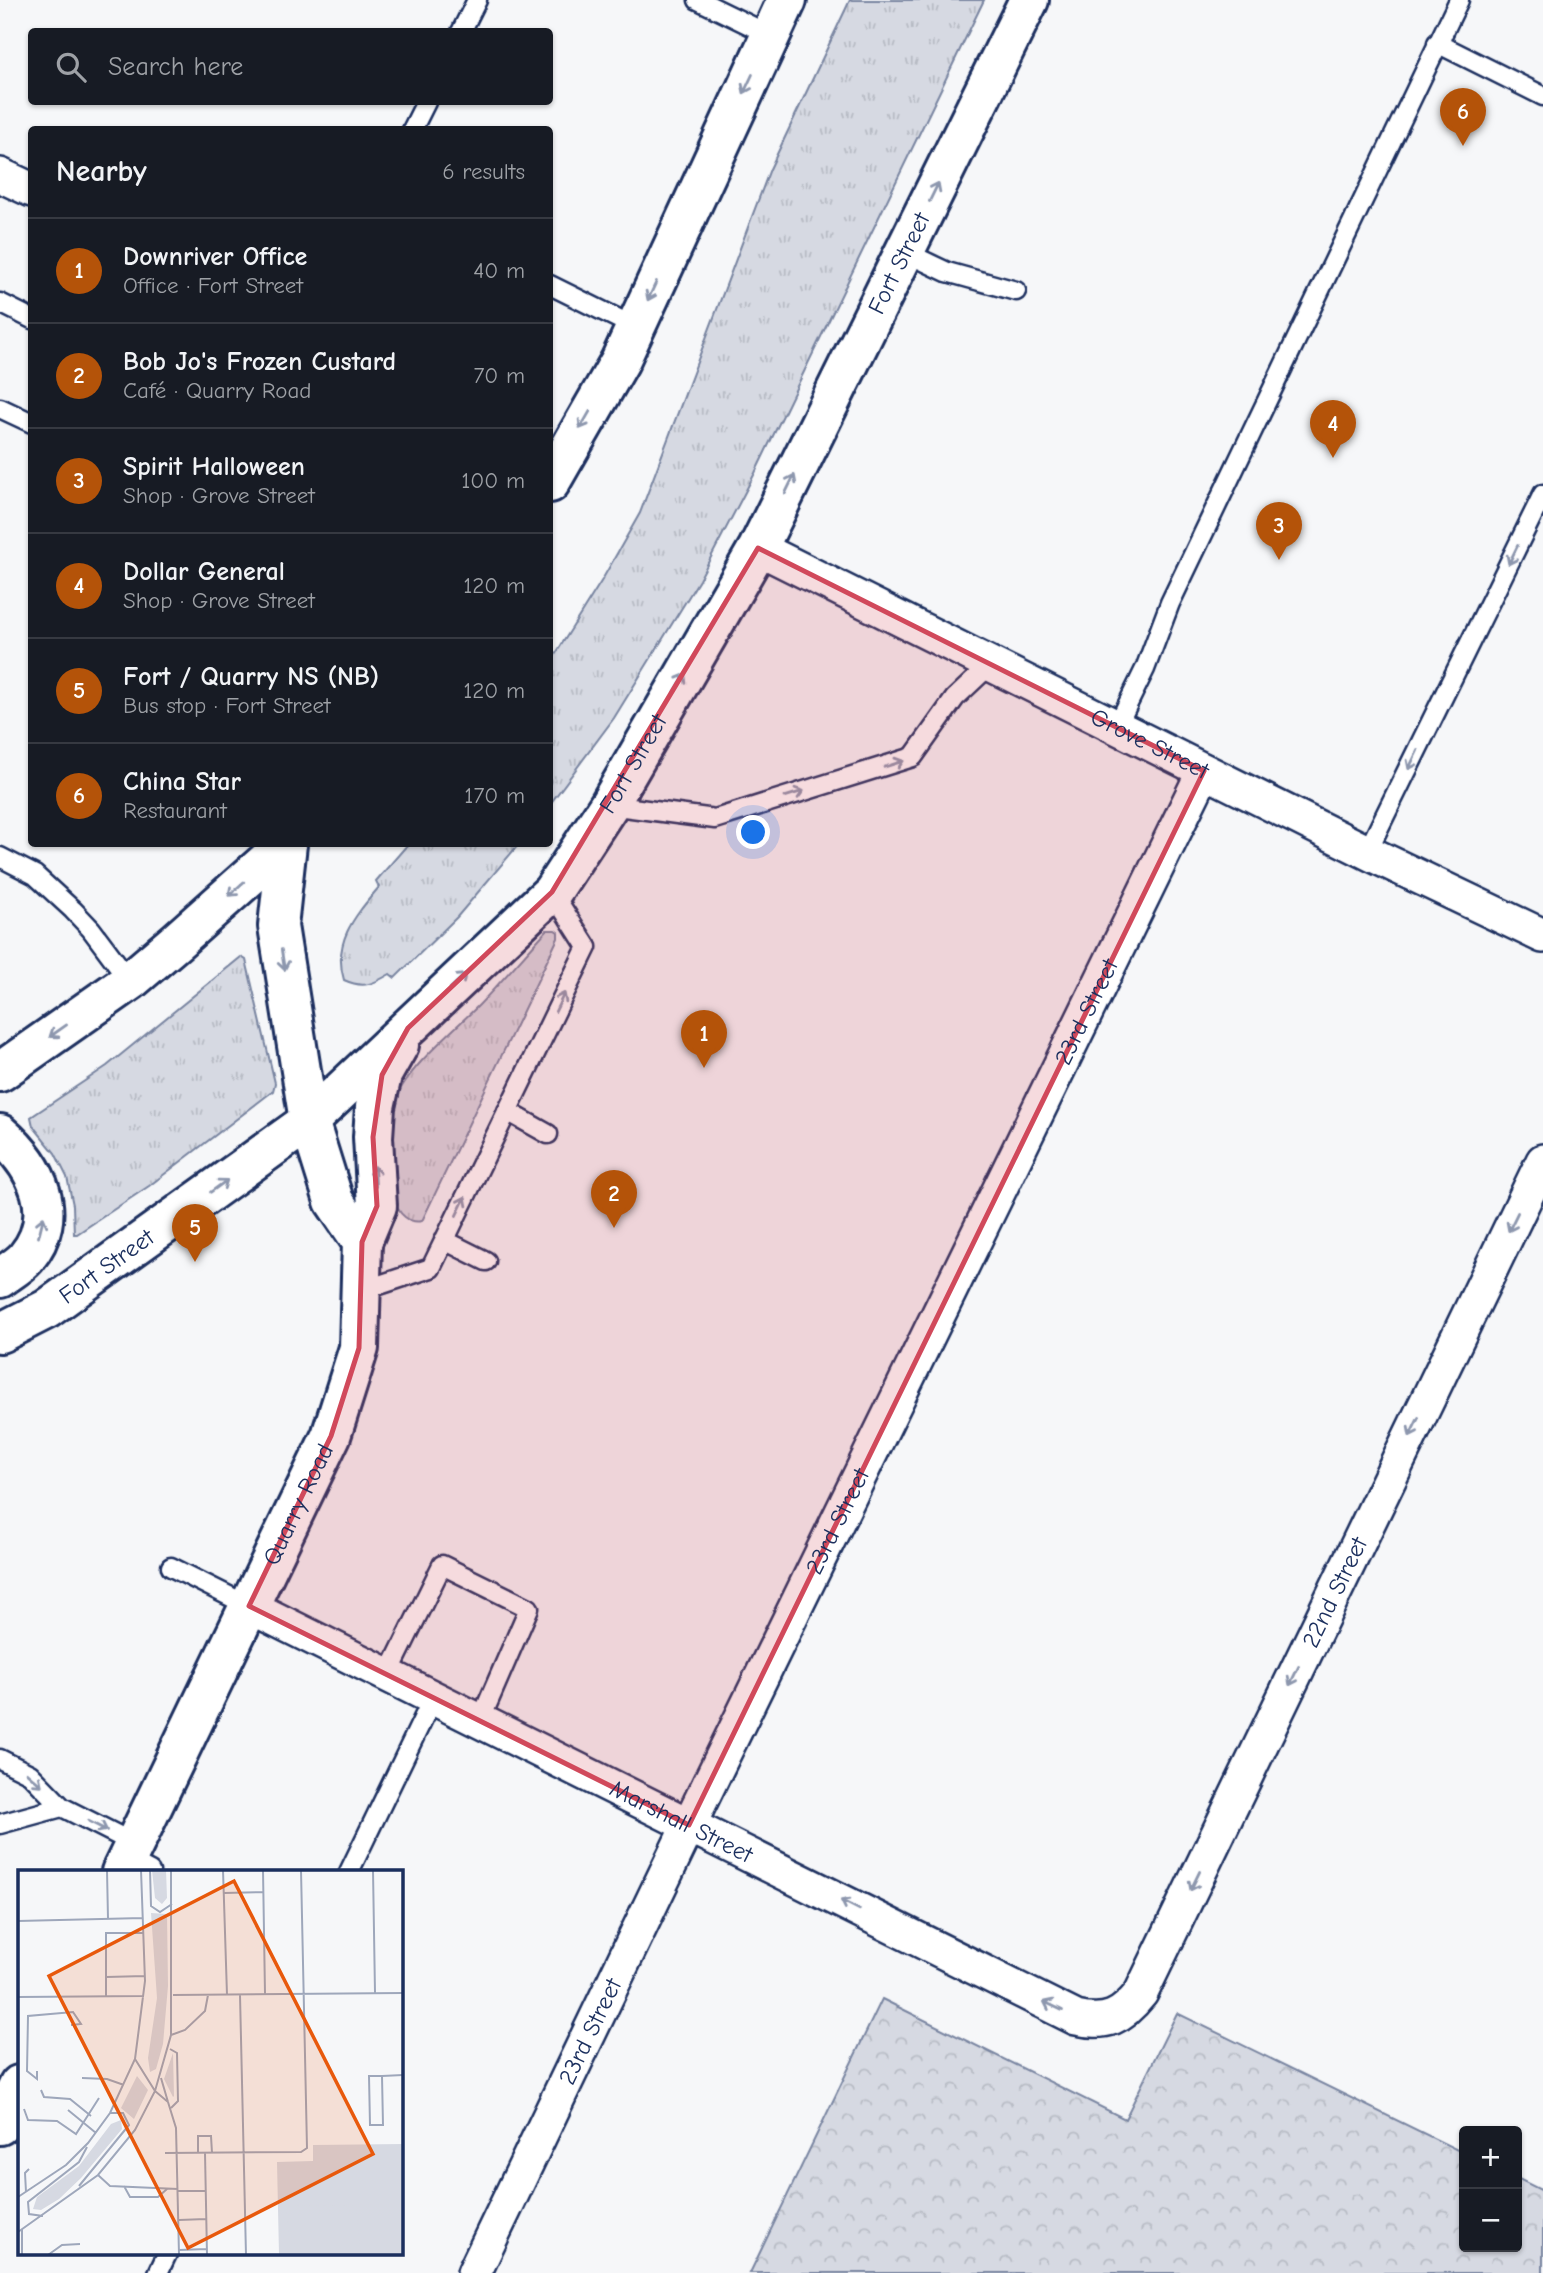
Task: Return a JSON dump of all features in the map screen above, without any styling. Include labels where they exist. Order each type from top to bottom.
[{"type":"main road","points":[[554,463],[620,361],[786,0]]},
{"type":"main road","name":"Fort Street","points":[[0,1333],[47,1309],[310,1121],[552,892],[609,804],[758,548],[1029,0]]},
{"type":"main road","points":[[0,1072],[130,981],[284,847]]},
{"type":"main road","points":[[287,847],[278,926],[310,1121],[334,1201],[362,1242]]},
{"type":"main road","points":[[362,1242],[377,1206],[373,1137],[375,1107],[382,1075],[408,1028]]},
{"type":"main road","points":[[0,1134],[29,1164],[41,1191],[45,1220],[38,1240],[24,1259],[0,1278]]},
{"type":"main road","name":"Quarry Road","points":[[133,1862],[249,1606],[331,1436],[359,1348],[362,1242]]},
{"type":"main road","points":[[0,2125],[18,2087]]},
{"type":"street","points":[[0,175],[28,188]]},
{"type":"street","name":"Grove Street","points":[[758,548],[1367,852],[1543,936]]},
{"type":"street","name":"23rd Street","points":[[474,2273],[689,1825],[1204,771]]},
{"type":"street","name":"22nd Street","points":[[1118,2016],[1129,2008],[1141,1993],[1543,1161]]},
{"type":"street","name":"Marshall Street","points":[[249,1606],[1076,2018],[1090,2021],[1118,2016]]},
{"type":"lane","points":[[463,28],[477,0]]},
{"type":"lane","points":[[698,0],[770,35]]},
{"type":"lane","points":[[1117,726],[1145,669],[1170,603],[1458,0]]},
{"type":"lane","points":[[1437,43],[1543,96]]},
{"type":"lane","points":[[414,126],[424,105]]},
{"type":"lane","points":[[905,252],[947,272],[1016,291]]},
{"type":"lane","points":[[553,286],[635,327]]},
{"type":"lane","points":[[0,303],[28,317]]},
{"type":"lane","points":[[0,408],[28,421]]},
{"type":"lane","points":[[1367,852],[1543,494]]},
{"type":"lane","points":[[609,804],[715,819],[913,757],[942,720],[955,698],[991,664]]},
{"type":"lane","points":[[0,857],[35,875],[73,910],[91,929],[130,981]]},
{"type":"lane","points":[[361,1291],[430,1268],[587,947],[552,892]]},
{"type":"lane","points":[[507,1111],[548,1134]]},
{"type":"lane","points":[[444,1240],[486,1261]]},
{"type":"lane","points":[[388,1675],[442,1565],[529,1608],[480,1721]]},
{"type":"lane","points":[[171,1567],[249,1606]]},
{"type":"lane","points":[[350,1870],[433,1698]]},
{"type":"lane","points":[[0,1759],[30,1774],[62,1807],[133,1862]]},
{"type":"lane","points":[[0,1824],[62,1807]]},
{"type":"lane","points":[[158,2273],[166,2256]]},
{"type":"highlighted area","points":[[758,548],[1204,771],[689,1825],[249,1606],[331,1436],[359,1348],[362,1242],[377,1206],[373,1137],[382,1075],[408,1028],[552,892]]},
{"type":"green space","points":[[850,0],[984,0],[755,473],[699,580],[614,718],[553,800],[553,658],[640,513],[770,169]]},
{"type":"green space","points":[[405,847],[516,847],[457,917],[395,978],[390,974],[373,983],[351,983],[344,980],[341,953],[348,929],[379,887],[376,881]]},
{"type":"green space","points":[[547,930],[558,932],[558,938],[422,1221],[409,1219],[397,1206],[392,1150],[393,1111],[400,1089],[420,1063],[479,1005]]},
{"type":"green space","points":[[241,957],[246,960],[275,1083],[273,1091],[149,1186],[74,1234],[73,1205],[67,1177],[55,1153],[33,1126],[31,1117],[107,1066]]},
{"type":"green space","points":[[882,1999],[1125,2119],[1177,2013],[1459,2151],[1459,2252],[1522,2252],[1522,2180],[1543,2191],[1543,2273],[750,2273]]},
{"type":"place","name":"China Star","points":[[1463,146]]},
{"type":"place","name":"Dollar General","points":[[1333,458]]},
{"type":"place","name":"Spirit Halloween","points":[[1279,560]]},
{"type":"place","name":"Downriver Office","points":[[704,1068]]},
{"type":"place","name":"Bob Jo's Frozen Custard","points":[[614,1228]]},
{"type":"place","name":"Fort / Quarry NS (NB)","points":[[195,1262]]}]
